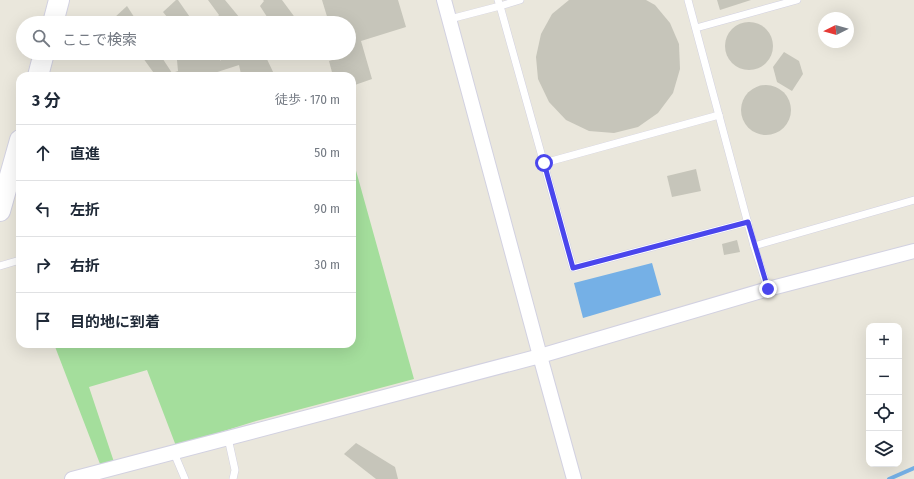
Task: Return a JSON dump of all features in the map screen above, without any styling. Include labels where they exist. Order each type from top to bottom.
[{"type":"main road","points":[[55,16],[60,0]]},
{"type":"main road","points":[[39,72],[42,60]]},
{"type":"main road","points":[[0,211],[16,154]]},
{"type":"street","points":[[444,0],[574,479]]},
{"type":"street","points":[[72,479],[540,356],[768,289],[914,251]]},
{"type":"lane","points":[[450,19],[499,3],[520,0]]},
{"type":"lane","points":[[688,0],[754,246],[768,289]]},
{"type":"lane","points":[[696,28],[797,0]]},
{"type":"lane","points":[[499,3],[573,268],[748,222]]},
{"type":"lane","points":[[544,163],[719,114]]},
{"type":"lane","points":[[754,246],[914,200]]},
{"type":"lane","points":[[0,266],[16,261]]},
{"type":"lane","points":[[228,438],[235,470],[233,479]]},
{"type":"lane","points":[[174,453],[185,479]]},
{"type":"green space","points":[[356,171],[414,379],[256,421],[176,446],[147,370],[89,387],[114,462],[100,464],[56,348],[356,348]]},
{"type":"water","points":[[652,263],[661,295],[583,318],[574,283]]},
{"type":"building","points":[[176,0],[178,0],[189,16],[166,16],[163,12]]},
{"type":"building","points":[[208,0],[225,0],[238,16],[218,16],[219,15]]},
{"type":"building","points":[[263,0],[282,0],[294,16],[266,16],[260,6],[264,1]]},
{"type":"building","points":[[322,0],[398,0],[406,27],[361,41],[372,79],[356,85],[356,72],[332,72],[329,61],[356,60],[356,16],[327,16]]},
{"type":"building","points":[[569,0],[646,0],[655,5],[670,23],[679,44],[680,69],[673,93],[658,113],[638,127],[614,133],[589,131],[566,120],[549,102],[538,79],[536,57],[541,34],[552,14]]},
{"type":"building","points":[[717,0],[751,0],[720,10]]},
{"type":"building","points":[[127,6],[133,16],[116,16]]},
{"type":"building","points":[[744,22],[754,22],[766,29],[773,41],[773,51],[766,63],[754,70],[744,70],[736,66],[729,59],[725,51],[725,41],[729,33],[736,26]]},
{"type":"building","points":[[784,52],[799,61],[803,74],[792,91],[777,82],[773,67]]},
{"type":"building","points":[[144,60],[164,60],[171,72],[153,72]]},
{"type":"building","points":[[177,60],[267,60],[273,72],[241,72],[239,65],[217,72],[175,72],[178,71]]},
{"type":"building","points":[[766,85],[780,89],[787,96],[791,110],[787,124],[780,131],[766,135],[752,131],[745,124],[741,110],[745,96],[752,89]]},
{"type":"building","points":[[696,169],[701,191],[672,197],[667,176]]},
{"type":"building","points":[[737,240],[740,252],[724,255],[722,244]]},
{"type":"building","points":[[356,443],[395,467],[398,479],[376,479],[344,454]]},
{"type":"waterway","points":[[889,479],[914,468]]},
{"type":"route","points":[[544,163],[573,268],[748,222],[768,289]]}]
